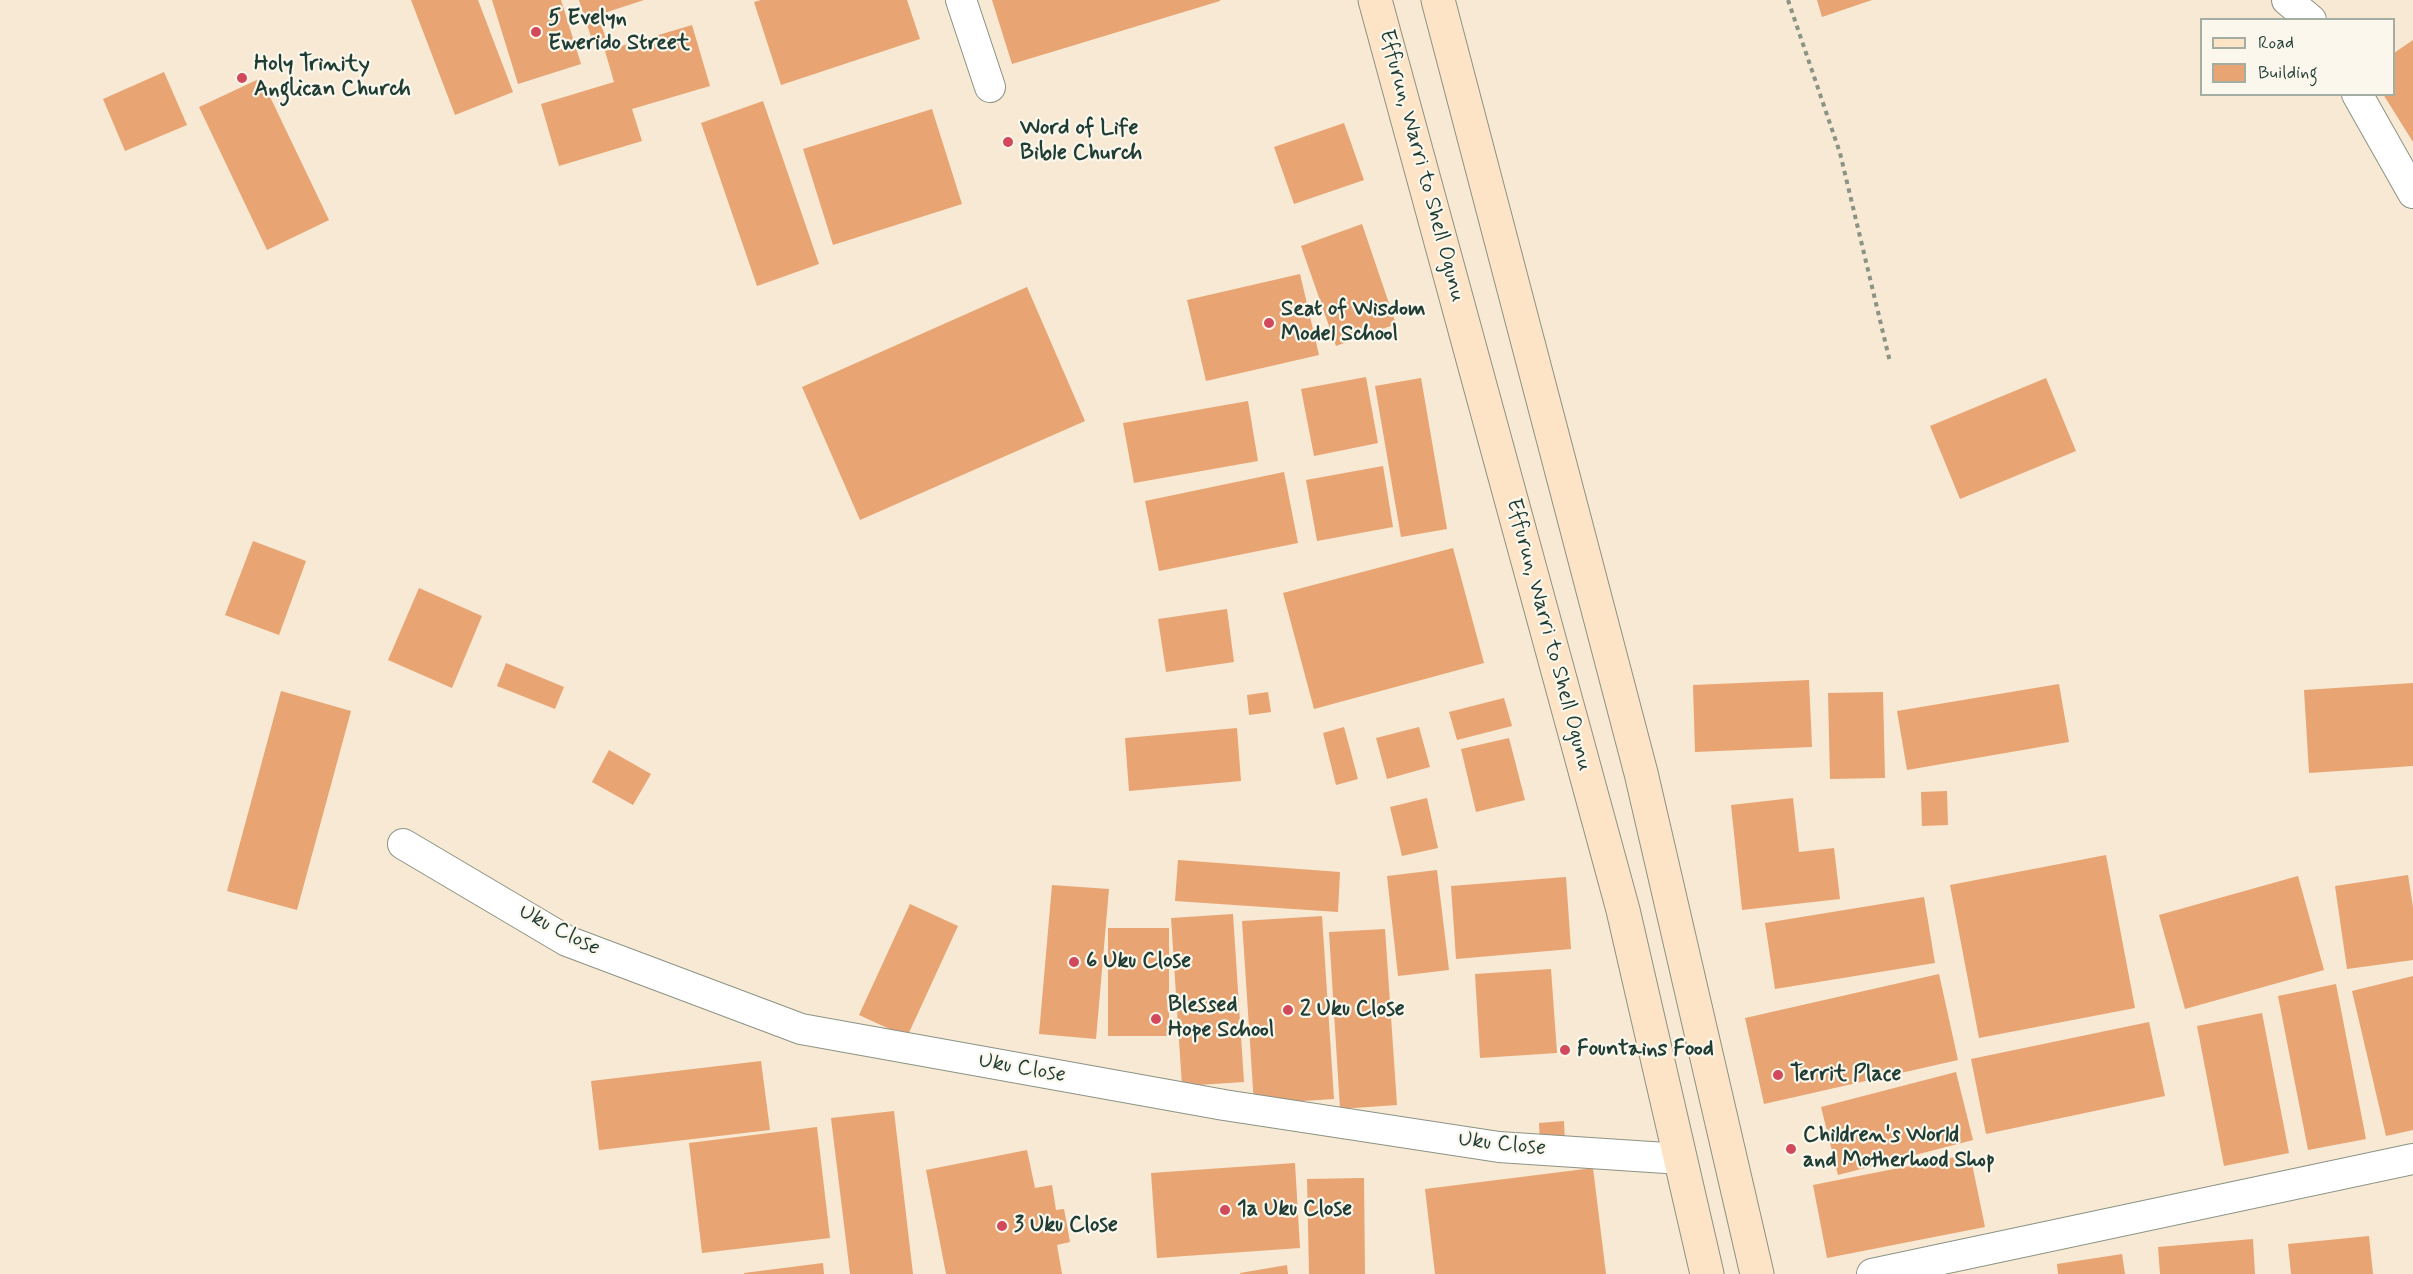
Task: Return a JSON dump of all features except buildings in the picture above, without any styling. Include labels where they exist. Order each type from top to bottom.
[{"type":"main road","name":"Effurun, Warri to Shell Ogunu","points":[[1375,0],[1623,910],[1707,1274]]},
{"type":"main road","points":[[1438,0],[1641,773],[1757,1274]]},
{"type":"street","points":[[961,0],[990,87]]},
{"type":"street","points":[[2287,0],[2309,18]]},
{"type":"street","points":[[2358,96],[2413,193]]},
{"type":"street","name":"Uku Close","points":[[403,844],[567,940],[801,1029],[1224,1105],[1498,1147],[1681,1159]]},
{"type":"street","points":[[1872,1274],[2413,1159]]},
{"type":"path","points":[[1788,0],[1808,65],[1840,153],[1890,362]]},
{"type":"place","name":"5 Evelyn Ewerido Street","points":[[536,32]]},
{"type":"place","name":"Holy Trinity Anglican Church","points":[[242,78]]},
{"type":"place","name":"Word of Life Bible Church","points":[[1008,142]]},
{"type":"place","name":"Seat of Wisdom Model School","points":[[1269,323]]},
{"type":"place","name":"6 Uku Close","points":[[1074,962]]},
{"type":"place","name":"2 Uku Close","points":[[1288,1010]]},
{"type":"place","name":"Blessed Hope School","points":[[1156,1019]]},
{"type":"place","name":"Fountains Food","points":[[1565,1050]]},
{"type":"place","name":"Territ Place","points":[[1778,1075]]},
{"type":"place","name":"Children's World and Motherhood Shop","points":[[1791,1149]]},
{"type":"place","name":"1a Uku Close","points":[[1225,1210]]},
{"type":"place","name":"3 Uku Close","points":[[1002,1226]]}]
